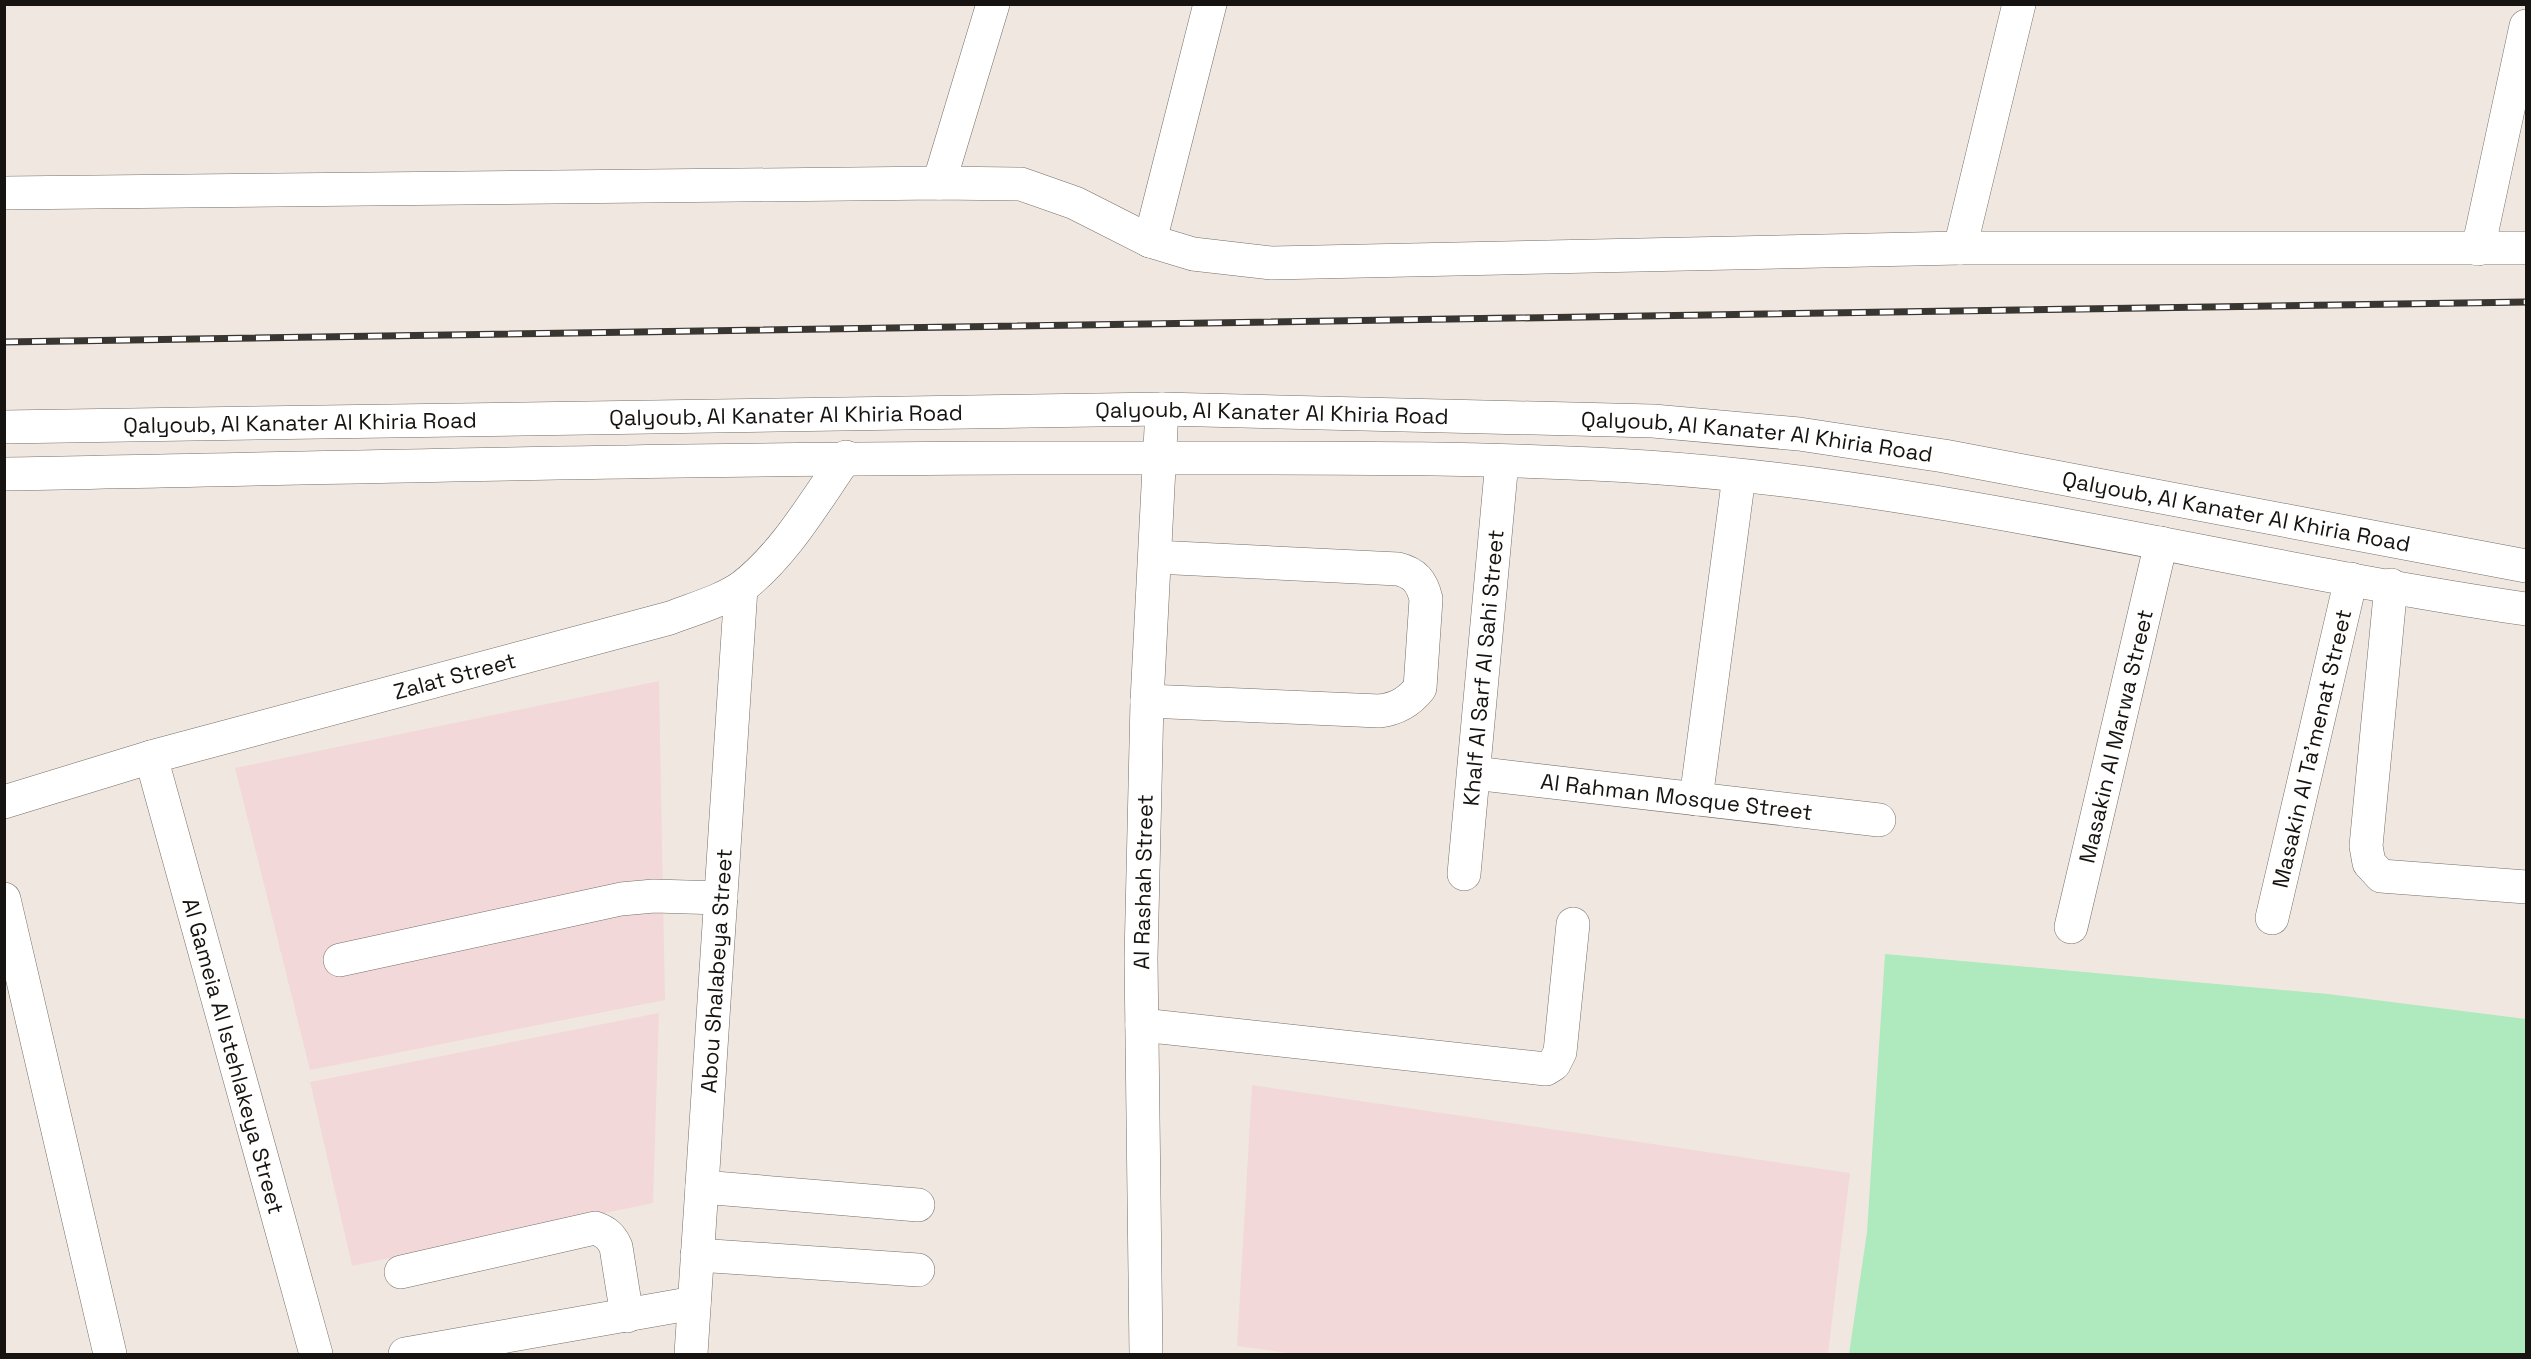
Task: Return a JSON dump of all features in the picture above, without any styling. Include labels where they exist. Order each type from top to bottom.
[{"type":"street","points":[[939,183],[993,4]]},
{"type":"street","points":[[1150,241],[1210,4]]},
{"type":"street","points":[[1959,248],[2019,4]]},
{"type":"street","points":[[2478,249],[2526,26]]},
{"type":"street","points":[[4,193],[1021,184],[1075,203],[1150,241],[1193,254],[1272,263],[1959,248],[2526,248]]},
{"type":"street","name":"Qalyoub, Al Kanater Al Khiria Road","points":[[4,428],[1162,409],[1653,421],[1799,434],[1944,456],[2526,566]]},
{"type":"street","name":"Al Rashah Street","points":[[1146,1354],[1141,958],[1147,701],[1162,409]]},
{"type":"street","name":"Qalyoub, Al Kanater Al Khiria Road","points":[[4,474],[846,458],[1502,461],[1649,467],[1795,481],[1940,502],[2351,579],[2526,609]]},
{"type":"street","name":"Zalat Street","points":[[4,802],[151,757],[670,618],[741,588],[768,562],[846,458]]},
{"type":"street","name":"Khalf Al Sarf Al Sahi Street","points":[[1464,874],[1502,461]]},
{"type":"street","points":[[1696,799],[1739,476]]},
{"type":"street","name":"Masakin Al Marwa Street","points":[[2071,927],[2162,543]]},
{"type":"street","points":[[1147,701],[1379,711],[1391,709],[1413,697],[1420,688],[1426,599],[1423,587],[1415,576],[1398,569],[1155,557]]},
{"type":"street","name":"Masakin Al Ta'menat Street","points":[[2272,918],[2351,579]]},
{"type":"street","points":[[2391,585],[2366,846],[2369,863],[2381,876],[2526,887]]},
{"type":"street","name":"Abou Shalabeya Street","points":[[691,1354],[741,588]]},
{"type":"street","name":"Al Gameia Al Istehlakeya Street","points":[[151,757],[316,1354]]},
{"type":"street","name":"Al Rahman Mosque Street","points":[[1474,773],[1879,820]]},
{"type":"street","points":[[339,960],[621,899],[654,896],[721,898]]},
{"type":"street","points":[[4,899],[110,1354]]},
{"type":"street","points":[[1142,1025],[1546,1069],[1554,1064],[1560,1052],[1573,924]]},
{"type":"street","points":[[702,1187],[918,1205]]},
{"type":"street","points":[[401,1272],[595,1228],[612,1237],[616,1247],[627,1316]]},
{"type":"street","points":[[697,1255],[918,1270]]},
{"type":"street","points":[[405,1354],[485,1348],[627,1316],[694,1304]]},
{"type":"shaded area","points":[[659,681],[665,1000],[310,1070],[235,768]]},
{"type":"shaded area","points":[[659,1013],[653,1203],[352,1266],[310,1082]]},
{"type":"shaded area","points":[[1252,1085],[1850,1173],[1828,1354],[1297,1354],[1237,1346]]},
{"type":"green space","points":[[1885,954],[2328,994],[2526,1019],[2526,1354],[1849,1354],[1867,1232]]},
{"type":"railway","points":[[4,342],[2526,302]]}]
